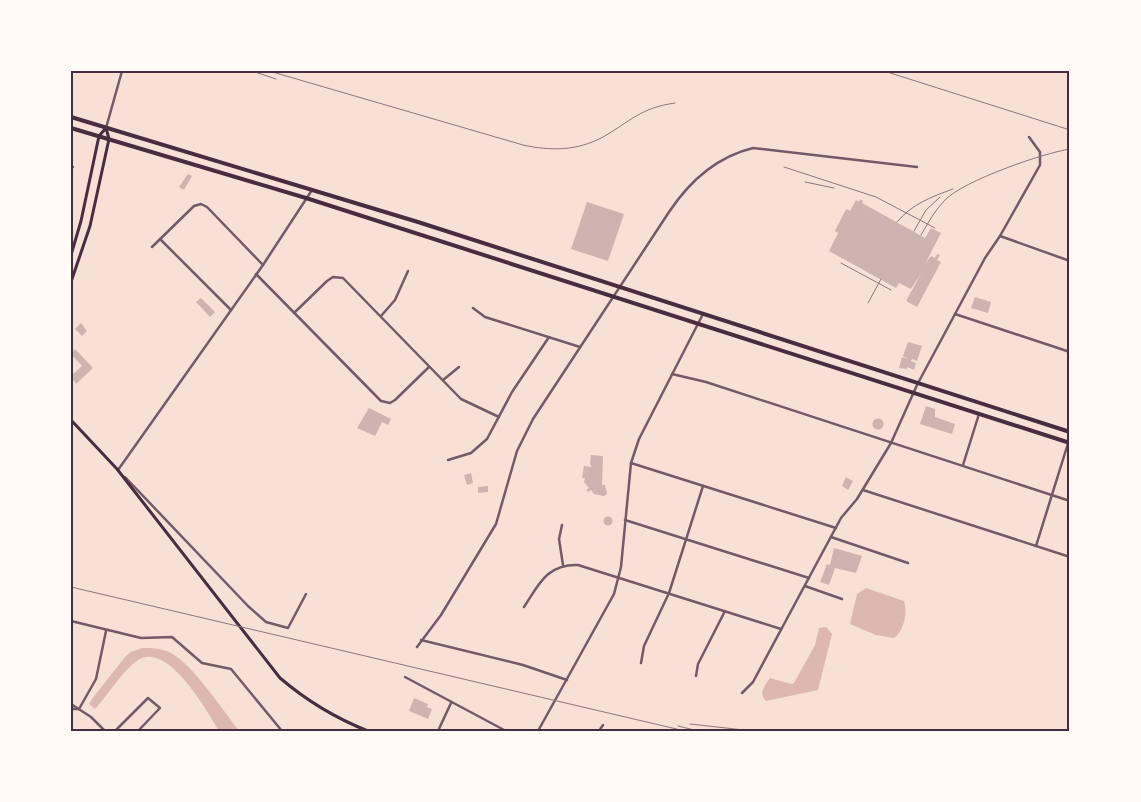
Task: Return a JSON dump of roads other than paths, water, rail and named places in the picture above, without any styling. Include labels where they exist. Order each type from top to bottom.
[{"type":"main road","points":[[71,117],[312,190],[620,287],[1070,432]]},
{"type":"main road","points":[[71,128],[306,198],[1069,442]]},
{"type":"main road","points":[[71,255],[81,221],[99,136],[106,128]]},
{"type":"main road","points":[[71,282],[90,226],[109,139],[106,128]]},
{"type":"main road","points":[[71,259],[71,270]]},
{"type":"main road","points":[[71,420],[117,469],[280,678],[298,694],[337,717],[368,731]]},
{"type":"street","points":[[106,128],[122,71]]},
{"type":"street","points":[[742,693],[753,682],[836,528],[863,490],[891,443],[918,383],[989,250],[1000,236],[1042,160],[1036,145],[1029,137]]},
{"type":"street","points":[[417,647],[441,615],[493,531],[501,514],[517,451],[526,432],[580,347],[690,183],[732,155],[752,148],[917,167]]},
{"type":"street","points":[[306,594],[288,628],[274,626],[258,616],[117,469],[150,426],[263,265],[312,190]]},
{"type":"street","points":[[152,247],[194,206],[201,204],[207,207],[263,265]]},
{"type":"street","points":[[1000,236],[1070,261]]},
{"type":"street","points":[[160,239],[230,310]]},
{"type":"street","points":[[381,316],[395,300],[408,271]]},
{"type":"street","points":[[256,274],[375,396],[385,403],[395,400],[429,367]]},
{"type":"street","points":[[294,312],[327,281],[339,276],[347,281],[429,367],[471,406],[499,417]]},
{"type":"street","points":[[473,308],[485,317],[580,347]]},
{"type":"street","points":[[538,731],[604,614],[619,577],[631,463],[639,439],[703,314]]},
{"type":"street","points":[[955,314],[1070,352]]},
{"type":"street","points":[[448,460],[471,453],[479,448],[487,439],[512,392],[549,337]]},
{"type":"street","points":[[442,380],[459,367]]},
{"type":"street","points":[[672,374],[706,382],[1070,501]]},
{"type":"street","points":[[963,466],[979,414]]},
{"type":"street","points":[[1036,546],[1070,437]]},
{"type":"street","points":[[631,463],[836,528]]},
{"type":"street","points":[[641,663],[644,646],[669,593],[703,486]]},
{"type":"street","points":[[863,490],[1070,557]]},
{"type":"street","points":[[625,520],[809,578]]},
{"type":"street","points":[[562,525],[559,539],[563,565]]},
{"type":"street","points":[[831,538],[908,563]]},
{"type":"street","points":[[524,607],[545,576],[563,565],[578,565],[781,629]]},
{"type":"street","points":[[805,586],[842,599]]},
{"type":"street","points":[[696,676],[698,664],[725,611]]},
{"type":"street","points":[[71,621],[141,638],[165,636],[178,641],[202,663],[231,669],[282,731]]},
{"type":"street","points":[[78,709],[96,679],[106,630]]},
{"type":"street","points":[[421,640],[523,665],[566,680]]},
{"type":"street","points":[[405,677],[506,731]]},
{"type":"street","points":[[115,731],[148,698],[160,708],[138,731]]},
{"type":"street","points":[[438,731],[451,702]]},
{"type":"street","points":[[71,704],[91,717],[103,730]]},
{"type":"street","points":[[71,710],[78,709]]},
{"type":"street","points":[[599,731],[603,725]]},
{"type":"railway","points":[[252,71],[276,79]]},
{"type":"railway","points":[[269,71],[523,145],[554,149],[574,147],[593,142],[644,112],[675,103]]},
{"type":"railway","points":[[884,71],[1070,130]]},
{"type":"railway","points":[[921,235],[938,208],[954,193],[1004,169],[1070,149]]},
{"type":"railway","points":[[784,167],[876,197],[935,228]]},
{"type":"railway","points":[[805,182],[834,188]]},
{"type":"railway","points":[[897,222],[909,210],[930,198],[953,189]]},
{"type":"railway","points":[[914,231],[926,210],[940,197]]},
{"type":"railway","points":[[841,263],[891,290]]},
{"type":"railway","points":[[868,303],[881,279]]},
{"type":"railway","points":[[71,587],[685,731]]},
{"type":"railway","points":[[690,724],[753,731]]},
{"type":"railway","points":[[678,726],[698,731]]}]
